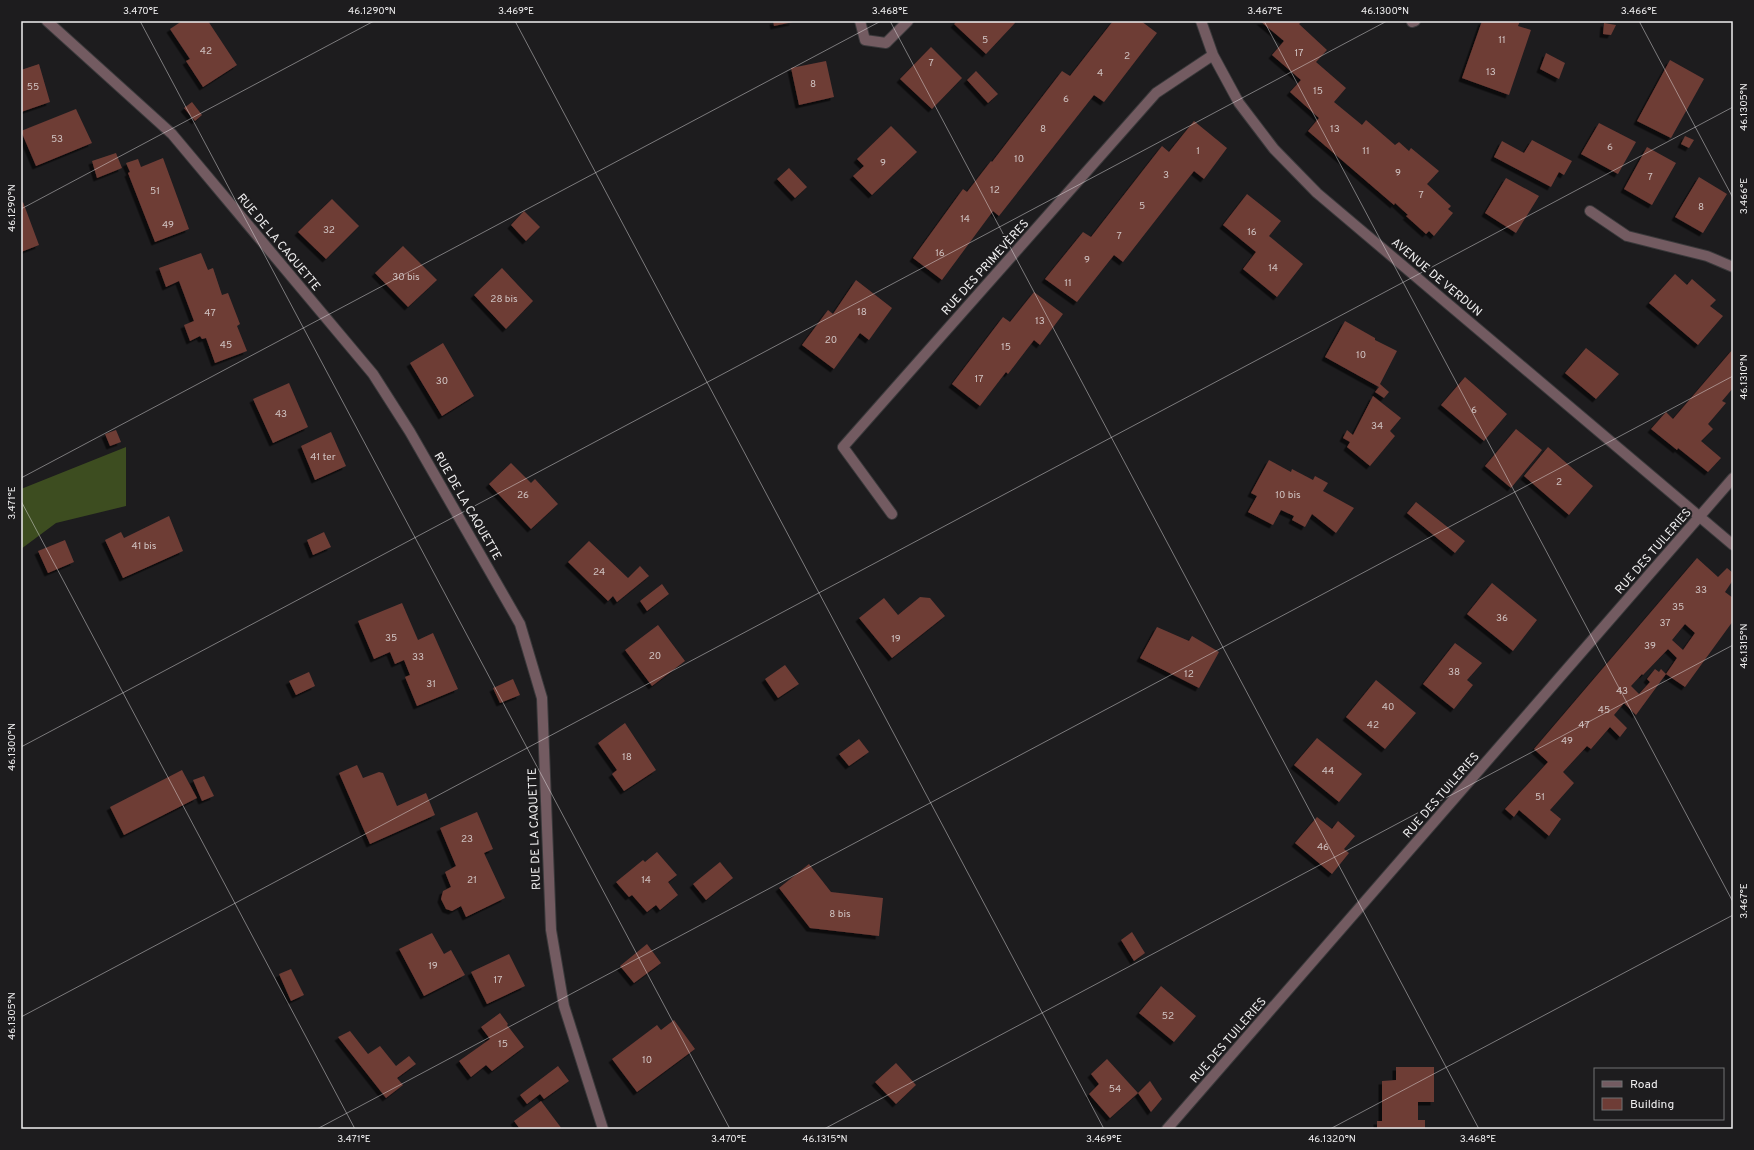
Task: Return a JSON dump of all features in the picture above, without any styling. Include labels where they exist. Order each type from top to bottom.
[{"type":"street","name":"RUE DE LA CAQUETTE","points":[[47,21],[172,134],[373,374],[410,432],[520,624],[542,698],[551,930],[564,1006],[603,1129]]},
{"type":"street","points":[[860,21],[865,40],[886,44],[908,21]]},
{"type":"street","name":"AVENUE DE VERDUN","points":[[1201,21],[1213,55],[1239,103],[1274,149],[1317,193],[1733,545]]},
{"type":"street","name":"RUE DES PRIMEVÈRES","points":[[892,514],[843,447],[1156,93],[1213,55]]},
{"type":"street","points":[[1590,211],[1627,236],[1707,256],[1733,267]]},
{"type":"street","name":"RUE DES TUILERIES","points":[[1167,1129],[1701,517],[1733,478]]},
{"type":"green space","points":[[126,447],[126,506],[56,523],[21,549],[21,489]]},
{"type":"building","points":[[182,21],[208,21],[237,65],[203,87],[186,61],[190,59],[170,29]]},
{"type":"building","points":[[773,21],[793,21],[793,22],[774,26]]},
{"type":"building","points":[[957,21],[1014,21],[1015,23],[986,54],[954,24]]},
{"type":"building","points":[[1113,21],[1141,21],[1157,33],[1104,102],[1094,95],[999,216],[993,211],[942,280],[913,258],[963,189],[967,192],[1062,71],[1070,76]]},
{"type":"building","points":[[1260,21],[1302,21],[1299,24],[1327,50],[1316,62],[1346,88],[1334,102],[1362,125],[1366,120],[1395,145],[1399,142],[1409,151],[1411,148],[1439,171],[1427,184],[1451,206],[1448,209],[1453,213],[1434,236],[1429,231],[1426,234],[1406,216],[1408,215],[1395,203],[1394,205],[1308,131],[1319,118],[1290,92],[1301,80],[1272,55],[1284,41]]},
{"type":"building","points":[[1482,21],[1520,21],[1518,26],[1531,30],[1509,95],[1462,78]]},
{"type":"building","points":[[1604,23],[1616,25],[1611,35],[1603,34]]},
{"type":"building","points":[[931,47],[962,78],[932,109],[900,79]]},
{"type":"building","points":[[1546,53],[1565,63],[1559,79],[1540,69]]},
{"type":"building","points":[[1670,60],[1704,79],[1671,138],[1637,121]]},
{"type":"building","points":[[826,61],[834,97],[799,105],[791,68]]},
{"type":"building","points":[[39,64],[50,102],[21,112],[21,70]]},
{"type":"building","points":[[976,71],[998,94],[988,103],[967,80]]},
{"type":"building","points":[[192,102],[202,115],[195,121],[184,108]]},
{"type":"building","points":[[76,109],[92,143],[36,166],[21,131]]},
{"type":"building","points":[[1194,121],[1227,148],[1204,179],[1194,171],[1123,262],[1114,255],[1077,302],[1045,279],[1083,232],[1091,237],[1162,146],[1169,152]]},
{"type":"building","points":[[1599,123],[1636,142],[1618,174],[1581,154]]},
{"type":"building","points":[[891,126],[917,152],[872,195],[853,176],[864,166],[857,159]]},
{"type":"building","points":[[1685,136],[1694,140],[1689,148],[1681,144]]},
{"type":"building","points":[[1532,140],[1572,161],[1564,175],[1559,172],[1551,187],[1494,157],[1502,141],[1524,153]]},
{"type":"building","points":[[1647,147],[1676,163],[1652,205],[1624,189]]},
{"type":"building","points":[[116,153],[122,168],[97,178],[92,161]]},
{"type":"building","points":[[163,158],[189,229],[155,242],[128,173],[130,172],[126,163],[138,159],[141,167]]},
{"type":"building","points":[[789,168],[807,187],[795,198],[777,179]]},
{"type":"building","points":[[1699,177],[1727,194],[1703,233],[1675,217]]},
{"type":"building","points":[[1506,178],[1539,196],[1516,233],[1485,213]]},
{"type":"building","points":[[1247,194],[1281,221],[1269,236],[1303,264],[1277,297],[1243,269],[1256,252],[1223,225]]},
{"type":"building","points":[[332,199],[359,226],[326,259],[298,232]]},
{"type":"building","points":[[23,202],[39,245],[21,252],[21,203]]},
{"type":"building","points":[[524,211],[540,227],[526,241],[511,225]]},
{"type":"building","points":[[403,246],[437,280],[408,307],[375,273]]},
{"type":"building","points":[[201,253],[208,270],[213,268],[222,295],[228,293],[240,324],[237,326],[247,351],[215,363],[206,338],[202,339],[200,336],[190,341],[184,325],[194,321],[179,281],[166,287],[159,268]]},
{"type":"building","points":[[502,268],[533,301],[506,329],[474,295]]},
{"type":"building","points":[[1675,274],[1687,285],[1692,279],[1716,300],[1710,306],[1723,316],[1698,345],[1649,303]]},
{"type":"building","points":[[856,280],[892,308],[869,340],[860,333],[834,369],[802,345],[828,310],[833,314]]},
{"type":"building","points":[[1034,292],[1063,314],[1040,345],[1034,340],[1008,374],[1006,372],[980,406],[952,384],[1003,317],[1010,322]]},
{"type":"building","points":[[1345,321],[1375,338],[1375,340],[1397,351],[1380,384],[1389,392],[1384,398],[1375,392],[1379,387],[1325,357]]},
{"type":"building","points":[[443,343],[474,396],[442,416],[410,363]]},
{"type":"building","points":[[1586,348],[1619,374],[1596,399],[1565,373]]},
{"type":"building","points":[[1733,349],[1733,388],[1722,401],[1726,403],[1708,424],[1713,429],[1701,441],[1721,458],[1708,472],[1651,429],[1666,412],[1673,419]]},
{"type":"building","points":[[1465,377],[1507,414],[1484,441],[1441,405]]},
{"type":"building","points":[[289,383],[308,427],[273,443],[253,399]]},
{"type":"building","points":[[1373,396],[1401,418],[1390,431],[1395,436],[1370,466],[1347,447],[1350,442],[1343,438],[1347,430],[1353,435]]},
{"type":"building","points":[[1516,429],[1542,450],[1511,488],[1485,466]]},
{"type":"building","points":[[116,430],[121,442],[110,446],[105,434]]},
{"type":"building","points":[[331,432],[346,466],[315,480],[301,446]]},
{"type":"building","points":[[1548,447],[1593,486],[1569,515],[1524,476]]},
{"type":"building","points":[[1269,460],[1291,472],[1292,469],[1313,480],[1315,476],[1328,483],[1323,491],[1354,508],[1336,533],[1312,514],[1305,527],[1292,520],[1294,516],[1281,510],[1273,525],[1248,512],[1257,496],[1251,493]]},
{"type":"building","points":[[511,463],[531,483],[535,479],[558,504],[531,529],[489,484]]},
{"type":"building","points":[[1416,502],[1465,541],[1455,553],[1407,513]]},
{"type":"building","points":[[169,516],[183,551],[123,578],[105,540],[121,532],[124,538]]},
{"type":"building","points":[[324,532],[331,547],[313,555],[307,540]]},
{"type":"building","points":[[65,540],[74,562],[48,573],[38,551]]},
{"type":"building","points":[[589,541],[628,578],[640,566],[649,576],[617,602],[613,596],[608,601],[568,562]]},
{"type":"building","points":[[1697,558],[1718,577],[1727,568],[1733,573],[1733,580],[1725,592],[1733,598],[1733,621],[1685,687],[1666,674],[1636,715],[1624,703],[1614,715],[1627,728],[1620,737],[1610,727],[1591,749],[1587,746],[1563,772],[1574,783],[1550,810],[1561,819],[1549,836],[1519,810],[1514,817],[1505,809],[1548,762],[1534,749]],"holes":[[[1685,624],[1695,633],[1683,650],[1672,640]],[[1668,649],[1677,658],[1666,674],[1661,669],[1659,672],[1655,669],[1647,679],[1650,682],[1639,694],[1631,686]]]},
{"type":"building","points":[[1492,583],[1537,620],[1513,651],[1467,614]]},
{"type":"building","points":[[662,584],[669,594],[647,611],[640,601]]},
{"type":"building","points":[[920,597],[930,598],[945,616],[892,658],[859,618],[884,598],[898,615]]},
{"type":"building","points":[[402,603],[418,640],[433,633],[458,689],[417,706],[405,677],[410,675],[404,660],[395,664],[390,652],[374,659],[358,621]]},
{"type":"building","points":[[658,625],[685,661],[652,686],[625,650]]},
{"type":"building","points":[[1157,627],[1189,641],[1192,636],[1219,652],[1199,688],[1140,658]]},
{"type":"building","points":[[1455,643],[1482,663],[1467,680],[1473,685],[1454,709],[1423,684]]},
{"type":"building","points":[[785,665],[799,684],[778,698],[765,679]]},
{"type":"building","points":[[309,672],[315,686],[296,695],[289,681]]},
{"type":"building","points":[[513,679],[520,695],[500,703],[493,688]]},
{"type":"building","points":[[1376,680],[1416,713],[1385,749],[1346,717]]},
{"type":"building","points":[[625,723],[656,770],[624,791],[612,774],[617,770],[598,743]]},
{"type":"building","points":[[1317,738],[1362,774],[1339,802],[1294,765]]},
{"type":"building","points":[[859,739],[869,752],[849,766],[839,754]]},
{"type":"building","points":[[357,765],[363,778],[379,772],[383,773],[397,806],[426,793],[435,815],[370,844],[339,773]]},
{"type":"building","points":[[182,770],[197,798],[124,835],[110,807]]},
{"type":"building","points":[[204,776],[214,796],[202,801],[193,780]]},
{"type":"building","points":[[477,812],[493,849],[484,853],[505,898],[466,917],[461,906],[452,911],[446,909],[441,899],[443,891],[451,887],[445,872],[456,866],[440,828]]},
{"type":"building","points":[[1317,817],[1332,829],[1338,821],[1355,836],[1344,849],[1349,853],[1332,874],[1295,843]]},
{"type":"building","points":[[657,852],[677,875],[668,882],[678,895],[660,910],[656,905],[647,912],[632,895],[629,897],[616,882],[643,860],[645,862]]},
{"type":"building","points":[[720,862],[733,878],[706,900],[693,884]]},
{"type":"building","points":[[809,864],[831,892],[883,898],[879,936],[810,928],[779,888]]},
{"type":"building","points":[[1132,932],[1145,953],[1134,961],[1121,940]]},
{"type":"building","points":[[432,933],[444,954],[451,950],[465,975],[424,996],[399,949]]},
{"type":"building","points":[[647,944],[661,963],[634,983],[620,966]]},
{"type":"building","points":[[509,954],[525,986],[487,1004],[471,972]]},
{"type":"building","points":[[291,969],[304,995],[291,1001],[279,974]]},
{"type":"building","points":[[1161,986],[1196,1016],[1174,1042],[1139,1013]]},
{"type":"building","points":[[500,1013],[508,1024],[507,1025],[524,1047],[492,1071],[486,1065],[471,1077],[459,1061],[490,1039],[481,1027]]},
{"type":"building","points":[[674,1020],[695,1049],[637,1092],[612,1059],[657,1025],[661,1030]]},
{"type":"building","points":[[350,1031],[368,1054],[380,1046],[396,1066],[409,1056],[416,1064],[397,1078],[403,1085],[386,1098],[338,1037]]},
{"type":"building","points":[[1107,1059],[1138,1093],[1110,1118],[1089,1094],[1099,1084],[1091,1074]]},
{"type":"building","points":[[896,1063],[916,1085],[896,1104],[875,1082]]},
{"type":"building","points":[[558,1066],[569,1081],[544,1099],[540,1094],[527,1104],[520,1095]]},
{"type":"building","points":[[1396,1067],[1434,1067],[1434,1102],[1418,1102],[1418,1120],[1425,1120],[1425,1129],[1377,1129],[1377,1121],[1382,1121],[1382,1081],[1396,1080]]},
{"type":"building","points":[[1150,1081],[1162,1099],[1151,1112],[1138,1093]]},
{"type":"building","points":[[541,1101],[562,1129],[520,1129],[514,1121]]}]
